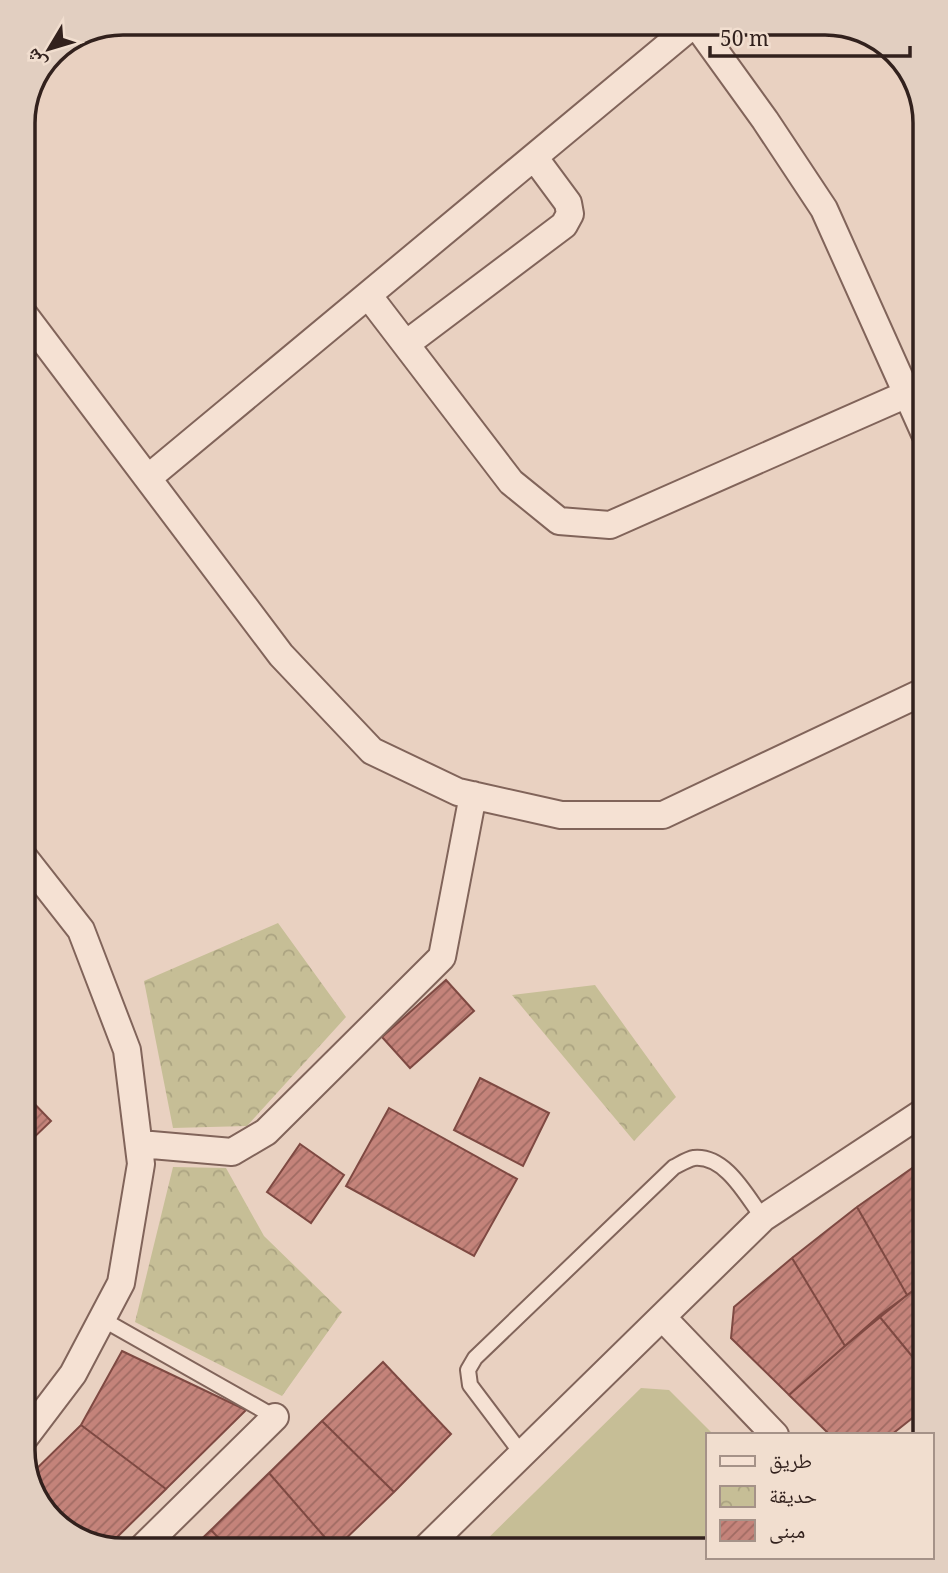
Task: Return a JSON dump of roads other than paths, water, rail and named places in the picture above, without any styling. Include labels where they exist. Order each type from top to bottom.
[{"type":"street","points":[[148,478],[681,35]]},
{"type":"street","points":[[704,35],[765,120],[824,209],[913,407]]},
{"type":"street","points":[[406,344],[564,225],[570,214],[568,202],[534,157]]},
{"type":"street","points":[[368,295],[511,482],[559,521],[610,525],[907,394]]},
{"type":"street","points":[[35,329],[281,655],[372,751],[458,792],[561,814],[663,815],[913,697]]},
{"type":"street","points":[[140,1144],[232,1153],[246,1146],[266,1132],[442,957],[473,795]]},
{"type":"street","points":[[35,871],[81,930],[127,1050],[141,1164],[121,1283],[73,1374],[35,1424]]},
{"type":"street","points":[[436,1538],[763,1218],[913,1119]]},
{"type":"street","points":[[662,1317],[773,1433]]},
{"type":"street","points":[[152,1538],[275,1417]]},
{"type":"lane","points":[[522,1454],[470,1385],[468,1370],[475,1358],[674,1167],[694,1158],[713,1161],[732,1175],[763,1218]]},
{"type":"lane","points":[[102,1320],[275,1417]]}]
